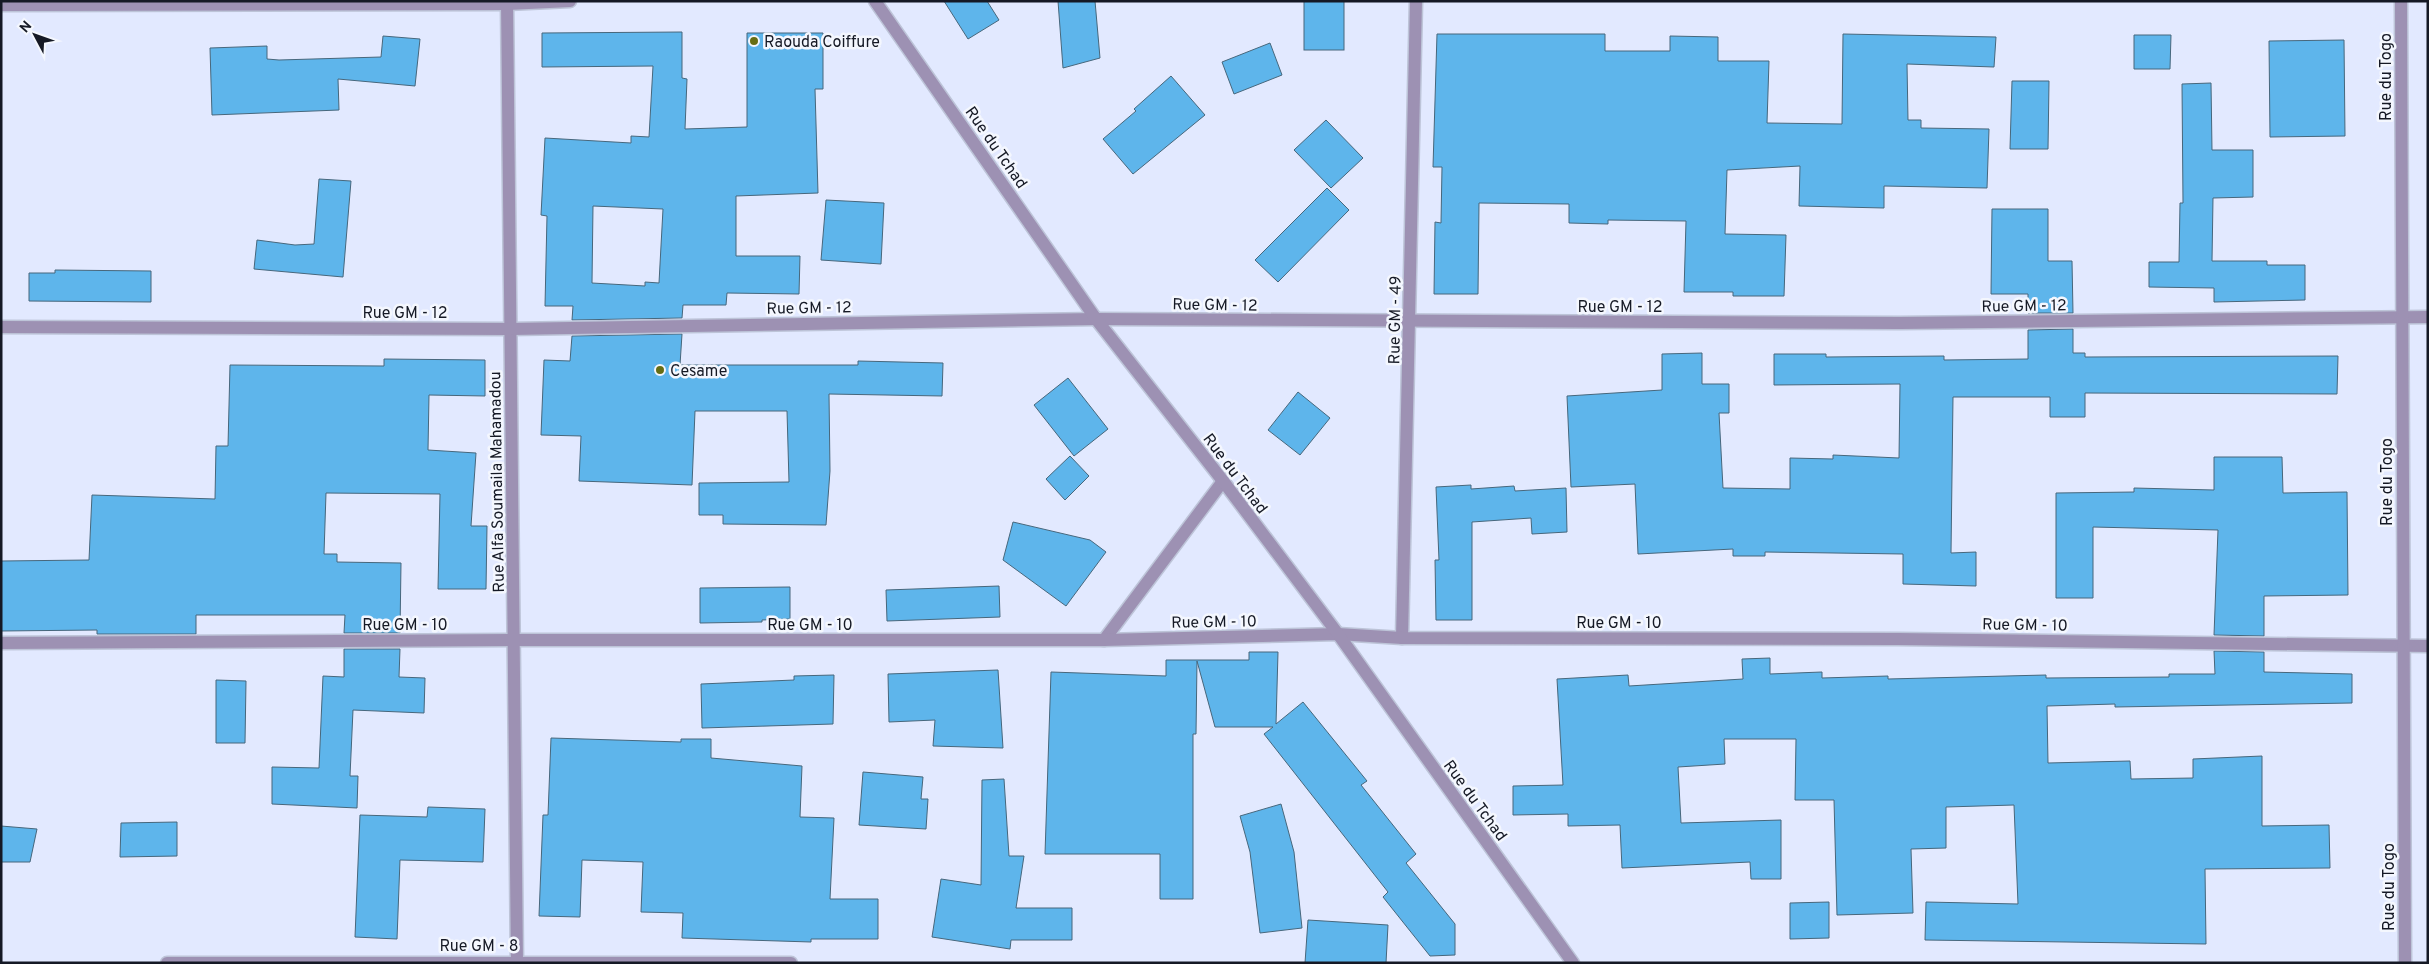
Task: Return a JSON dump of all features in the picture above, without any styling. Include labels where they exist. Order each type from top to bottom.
[{"type":"street","points":[[1,5],[507,3],[570,1]]},
{"type":"street","name":"Rue du Tchad","points":[[875,1],[1096,319],[1223,480],[1338,634],[1573,963]]},
{"type":"street","name":"Rue GM - 49","points":[[1402,638],[1416,1]]},
{"type":"street","name":"Rue du Togo","points":[[2401,1],[2405,963]]},
{"type":"street","name":"Rue Alfa Soumaila Mahamadou","points":[[507,3],[517,962]]},
{"type":"street","name":"Rue GM - 12","points":[[1,327],[511,329],[1096,319],[1900,323],[2428,317]]},
{"type":"street","points":[[1104,640],[1223,480]]},
{"type":"street","name":"Rue GM - 10","points":[[1,643],[514,640],[1104,640],[1338,634],[1402,638],[1898,639],[2428,646]]},
{"type":"street","name":"Rue GM - 8","points":[[167,963],[791,963]]},
{"type":"building","points":[[944,1],[987,1],[999,20],[968,39]]},
{"type":"building","points":[[1058,1],[1095,1],[1100,58],[1063,68]]},
{"type":"building","points":[[1304,1],[1344,1],[1344,50],[1304,50]]},
{"type":"building","points":[[682,32],[682,78],[687,79],[685,129],[747,127],[747,33],[823,33],[823,89],[815,89],[818,193],[736,196],[736,256],[800,256],[799,294],[727,293],[726,305],[683,305],[682,318],[572,320],[573,306],[545,306],[547,216],[541,215],[545,138],[631,143],[631,136],[649,137],[653,66],[542,67],[542,33]],"holes":[[[593,206],[663,209],[659,283],[645,282],[645,286],[592,283]]]},
{"type":"building","points":[[1437,34],[1605,34],[1605,51],[1670,51],[1670,36],[1718,37],[1718,61],[1769,61],[1767,123],[1842,124],[1843,34],[1996,37],[1994,67],[1907,64],[1908,120],[1921,120],[1921,128],[1989,129],[1987,188],[1884,186],[1884,208],[1799,206],[1800,166],[1727,170],[1725,234],[1786,235],[1784,296],[1733,296],[1733,292],[1684,292],[1686,221],[1608,220],[1608,224],[1569,223],[1569,204],[1479,203],[1478,294],[1434,294],[1435,222],[1441,223],[1442,167],[1433,167]]},
{"type":"building","points":[[2134,35],[2171,35],[2170,69],[2134,69]]},
{"type":"building","points":[[383,36],[420,39],[415,86],[338,79],[339,110],[212,115],[210,48],[267,46],[267,59],[279,60],[381,57]]},
{"type":"building","points":[[2344,40],[2345,136],[2270,137],[2269,41]]},
{"type":"building","points":[[1270,43],[1282,75],[1234,94],[1222,62]]},
{"type":"building","points":[[1171,76],[1205,115],[1133,174],[1103,139],[1136,111],[1134,109]]},
{"type":"building","points":[[2012,81],[2049,81],[2048,149],[2010,149]]},
{"type":"building","points":[[2211,83],[2212,150],[2253,150],[2253,197],[2213,198],[2212,261],[2267,261],[2267,265],[2305,265],[2305,300],[2214,302],[2214,288],[2149,287],[2149,262],[2179,262],[2180,203],[2183,203],[2182,84]]},
{"type":"building","points":[[1326,120],[1363,158],[1331,188],[1294,150]]},
{"type":"building","points":[[319,179],[351,181],[343,277],[254,269],[257,240],[295,245],[314,244]]},
{"type":"building","points":[[1327,188],[1349,210],[1278,282],[1255,260]]},
{"type":"building","points":[[826,200],[884,203],[881,264],[821,260]]},
{"type":"building","points":[[1992,209],[2048,209],[2048,261],[2072,261],[2073,313],[2028,313],[2028,294],[1991,294]]},
{"type":"building","points":[[55,270],[151,271],[151,302],[29,301],[29,273],[55,273]]},
{"type":"building","points":[[2073,329],[2073,353],[2085,353],[2085,357],[2338,356],[2337,394],[2085,393],[2085,417],[2050,417],[2050,397],[1953,397],[1951,553],[1976,552],[1976,586],[1903,584],[1903,554],[1765,552],[1765,556],[1733,556],[1733,549],[1638,554],[1635,484],[1571,487],[1567,396],[1662,390],[1662,354],[1702,353],[1702,384],[1729,384],[1729,413],[1719,413],[1723,488],[1790,489],[1790,458],[1833,459],[1833,455],[1899,458],[1900,384],[1774,385],[1774,354],[1826,354],[1826,357],[1944,356],[1944,360],[2028,359],[2028,330]]},
{"type":"building","points":[[682,334],[680,365],[858,365],[858,361],[943,363],[942,396],[829,394],[830,471],[826,525],[723,524],[723,515],[699,515],[699,483],[789,482],[787,411],[695,411],[692,485],[579,481],[581,436],[541,435],[544,360],[570,361],[572,336]]},
{"type":"building","points":[[384,359],[485,360],[485,396],[429,395],[428,450],[476,453],[471,526],[487,526],[486,589],[438,589],[440,494],[326,493],[324,554],[337,554],[337,562],[401,563],[400,633],[344,633],[345,615],[196,615],[196,634],[97,634],[97,630],[1,631],[1,561],[89,560],[92,495],[215,499],[216,446],[228,446],[230,365],[384,366]]},
{"type":"building","points":[[1068,378],[1108,429],[1074,456],[1034,405]]},
{"type":"building","points":[[1298,392],[1330,418],[1300,455],[1268,430]]},
{"type":"building","points":[[1070,456],[1089,476],[1065,500],[1046,479]]},
{"type":"building","points":[[2214,457],[2282,457],[2283,493],[2347,492],[2348,595],[2264,596],[2264,636],[2214,635],[2218,530],[2093,527],[2093,598],[2056,598],[2056,493],[2134,492],[2134,488],[2214,490]]},
{"type":"building","points":[[1471,485],[1471,489],[1514,486],[1515,491],[1566,488],[1567,532],[1532,534],[1531,518],[1472,522],[1472,620],[1436,620],[1435,560],[1439,560],[1436,487]]},
{"type":"building","points":[[1013,522],[1090,540],[1106,552],[1066,606],[1003,560]]},
{"type":"building","points":[[999,586],[1000,617],[887,621],[886,590]]},
{"type":"building","points":[[790,587],[790,619],[762,620],[762,622],[700,623],[700,588]]},
{"type":"building","points":[[344,649],[400,649],[399,677],[425,678],[424,713],[353,710],[350,776],[358,776],[357,808],[272,804],[272,767],[319,768],[323,676],[344,677]]},
{"type":"building","points":[[2214,651],[2264,652],[2264,672],[2352,674],[2352,703],[2115,707],[2115,704],[2047,706],[2048,763],[2130,761],[2131,779],[2193,778],[2193,759],[2262,756],[2262,826],[2329,825],[2330,868],[2205,869],[2206,944],[1925,940],[1926,902],[2018,904],[2014,805],[1946,807],[1946,848],[1911,849],[1913,913],[1837,915],[1834,800],[1795,800],[1796,739],[1724,739],[1725,764],[1678,767],[1681,823],[1781,820],[1781,879],[1751,879],[1750,862],[1622,868],[1620,825],[1568,826],[1568,814],[1513,815],[1513,786],[1563,785],[1557,679],[1628,675],[1629,686],[1743,679],[1742,659],[1770,658],[1770,674],[1822,672],[1822,678],[1888,676],[1888,679],[2046,675],[2046,678],[2169,677],[2169,674],[2215,674]]},
{"type":"building","points":[[1249,652],[1278,652],[1276,724],[1303,702],[1367,781],[1361,785],[1416,854],[1406,863],[1455,924],[1455,955],[1430,956],[1383,897],[1388,892],[1264,734],[1273,727],[1215,727],[1197,661],[1196,734],[1193,734],[1193,899],[1160,899],[1160,854],[1045,854],[1051,672],[1166,676],[1166,660],[1249,660]]},
{"type":"building","points":[[998,670],[1003,748],[933,746],[935,720],[889,722],[888,674]]},
{"type":"building","points":[[834,675],[833,724],[702,728],[701,684],[794,680],[794,676]]},
{"type":"building","points":[[216,680],[246,681],[245,743],[216,743]]},
{"type":"building","points":[[551,738],[681,742],[681,739],[711,739],[711,758],[802,766],[800,817],[834,818],[830,899],[878,899],[878,939],[811,939],[811,942],[682,938],[683,913],[641,912],[643,862],[582,860],[580,917],[539,916],[543,815],[548,815]]},
{"type":"building","points":[[863,772],[923,777],[921,799],[928,799],[926,829],[859,825]]},
{"type":"building","points":[[1004,779],[1009,856],[1024,856],[1016,908],[1072,908],[1072,940],[1011,940],[1010,949],[932,937],[941,879],[981,885],[982,780]]},
{"type":"building","points":[[1281,804],[1294,852],[1302,928],[1260,933],[1250,852],[1240,816]]},
{"type":"building","points":[[428,807],[485,809],[483,862],[400,860],[397,939],[355,937],[360,815],[427,817]]},
{"type":"building","points":[[177,822],[177,856],[120,857],[121,823]]},
{"type":"building","points":[[1,826],[37,829],[30,862],[1,862]]},
{"type":"building","points":[[1829,902],[1829,938],[1790,939],[1790,903]]},
{"type":"building","points":[[1308,920],[1388,925],[1386,963],[1305,963]]},
{"type":"place","name":"Raouda Coiffure","points":[[754,41]]},
{"type":"place","name":"Cesame","points":[[660,370]]}]
